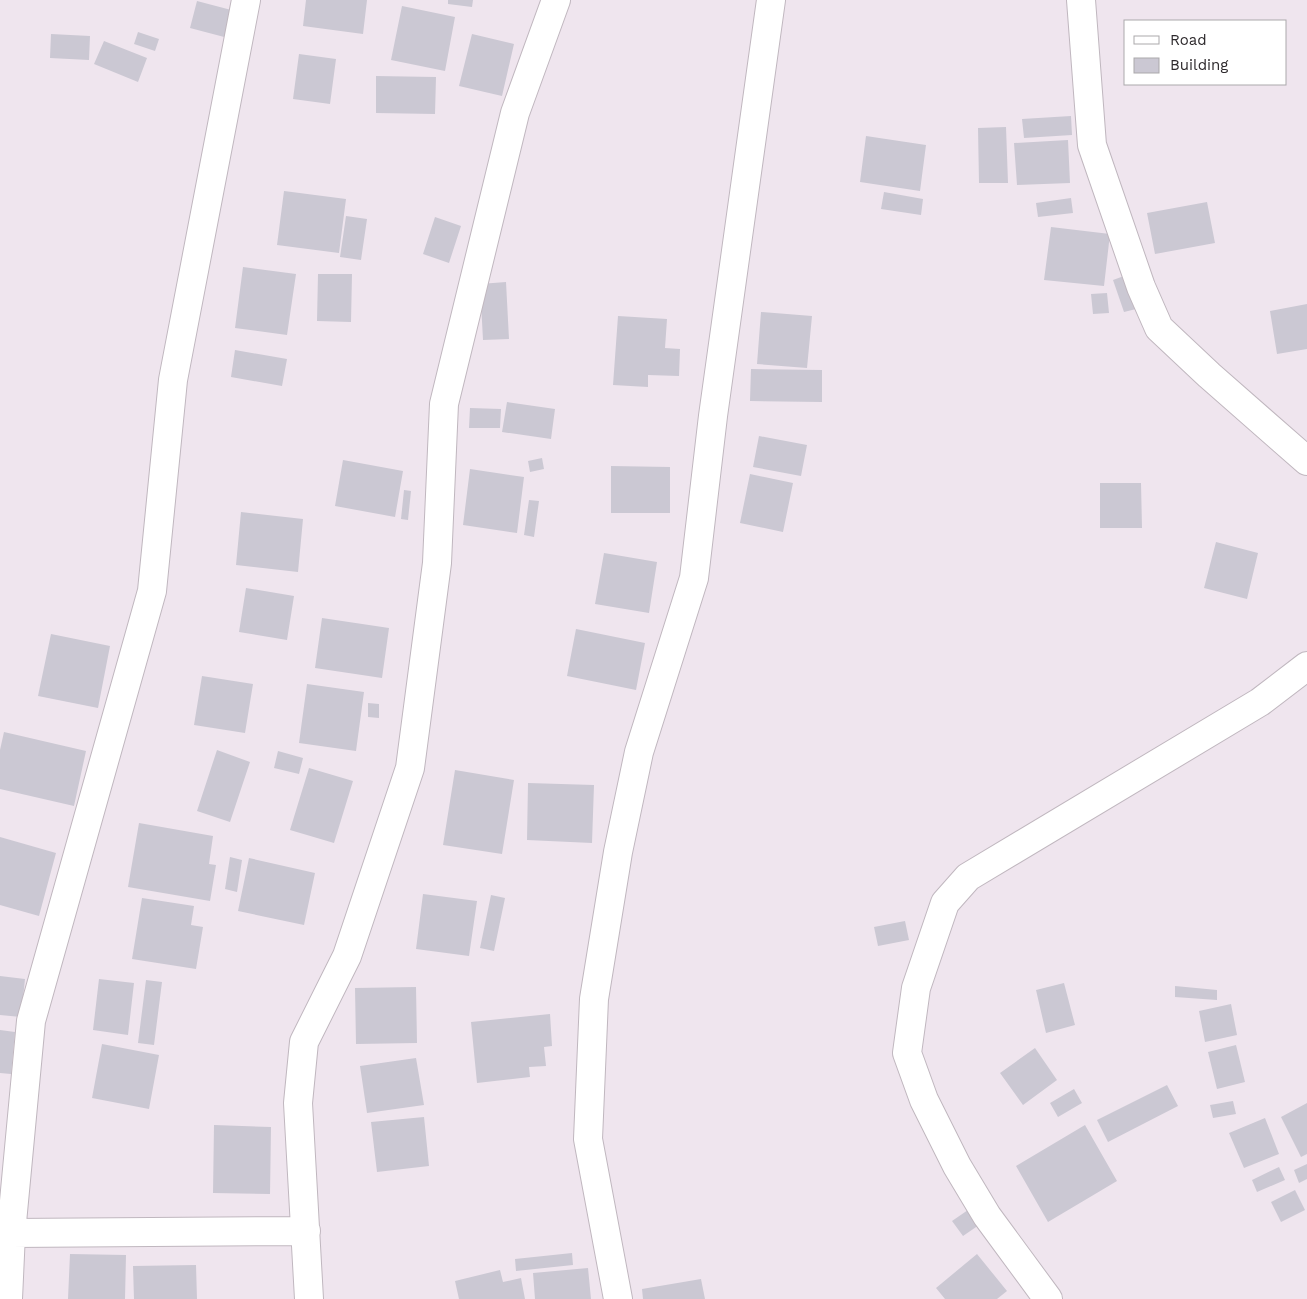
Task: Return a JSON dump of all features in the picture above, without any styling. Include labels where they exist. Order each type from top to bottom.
[{"type":"street","points":[[8,1299],[30,1021],[152,591],[173,380],[246,0]]},
{"type":"street","points":[[309,1299],[298,1103],[304,1042],[347,956],[410,768],[437,563],[444,404],[515,112],[556,0]]},
{"type":"street","points":[[618,1299],[588,1139],[594,999],[618,852],[639,752],[694,578],[713,416],[771,0]]},
{"type":"street","points":[[1081,0],[1092,145],[1141,287],[1159,328],[1209,376],[1307,460]]},
{"type":"street","points":[[1048,1299],[987,1216],[957,1166],[924,1100],[907,1052],[916,988],[945,903],[968,877],[975,872],[1260,702],[1307,666]]},
{"type":"street","points":[[12,1233],[306,1231]]},
{"type":"building","points":[[306,0],[367,0],[363,34],[303,26]]},
{"type":"building","points":[[448,0],[473,0],[472,7],[448,4]]},
{"type":"building","points":[[197,1],[235,11],[228,38],[190,28]]},
{"type":"building","points":[[402,6],[455,17],[445,71],[391,60]]},
{"type":"building","points":[[138,32],[159,39],[155,51],[134,44]]},
{"type":"building","points":[[51,34],[90,36],[89,60],[50,58]]},
{"type":"building","points":[[472,34],[514,44],[502,96],[459,86]]},
{"type":"building","points":[[104,41],[147,58],[138,82],[94,64]]},
{"type":"building","points":[[299,54],[336,59],[330,104],[293,99]]},
{"type":"building","points":[[376,76],[436,77],[435,114],[376,113]]},
{"type":"building","points":[[1071,116],[1072,135],[1024,138],[1022,119]]},
{"type":"building","points":[[1006,127],[1008,183],[979,183],[978,128]]},
{"type":"building","points":[[866,136],[926,145],[920,191],[860,182]]},
{"type":"building","points":[[1068,140],[1070,183],[1017,185],[1014,143]]},
{"type":"building","points":[[284,191],[346,199],[339,253],[277,245]]},
{"type":"building","points":[[884,192],[923,199],[921,215],[881,209]]},
{"type":"building","points":[[1071,198],[1073,213],[1038,217],[1036,203]]},
{"type":"building","points":[[1207,202],[1215,243],[1155,254],[1147,213]]},
{"type":"building","points":[[346,216],[367,219],[361,260],[340,257]]},
{"type":"building","points":[[435,217],[461,226],[449,263],[423,254]]},
{"type":"building","points":[[1051,227],[1110,234],[1104,286],[1044,280]]},
{"type":"building","points":[[243,267],[296,274],[287,335],[235,328]]},
{"type":"building","points":[[318,274],[352,274],[351,322],[317,321]]},
{"type":"building","points":[[1124,276],[1136,309],[1124,312],[1113,280]]},
{"type":"building","points":[[506,282],[509,339],[483,340],[480,284]]},
{"type":"building","points":[[1107,293],[1109,313],[1093,314],[1091,294]]},
{"type":"building","points":[[1307,304],[1307,349],[1277,354],[1270,311]]},
{"type":"building","points":[[761,312],[812,316],[807,368],[757,364]]},
{"type":"building","points":[[618,316],[667,319],[665,348],[680,349],[679,376],[648,375],[648,387],[613,385]]},
{"type":"building","points":[[235,350],[287,359],[282,386],[231,377]]},
{"type":"building","points":[[751,369],[822,370],[822,402],[750,401]]},
{"type":"building","points":[[507,402],[555,409],[551,439],[502,432]]},
{"type":"building","points":[[470,408],[501,409],[500,428],[469,428]]},
{"type":"building","points":[[759,436],[807,445],[801,476],[753,467]]},
{"type":"building","points":[[542,458],[544,469],[530,472],[528,461]]},
{"type":"building","points":[[343,460],[403,471],[395,517],[335,506]]},
{"type":"building","points":[[611,466],[670,467],[670,513],[611,513]]},
{"type":"building","points":[[470,469],[524,477],[517,533],[463,525]]},
{"type":"building","points":[[750,474],[793,483],[783,532],[740,523]]},
{"type":"building","points":[[1100,483],[1141,483],[1142,528],[1100,528]]},
{"type":"building","points":[[404,490],[411,491],[408,520],[401,519]]},
{"type":"building","points":[[529,500],[539,501],[534,537],[524,535]]},
{"type":"building","points":[[241,512],[303,519],[298,572],[236,565]]},
{"type":"building","points":[[1216,542],[1258,553],[1247,599],[1204,588]]},
{"type":"building","points":[[604,553],[657,562],[649,613],[595,604]]},
{"type":"building","points":[[246,588],[294,596],[287,640],[239,632]]},
{"type":"building","points":[[322,618],[389,628],[382,678],[315,668]]},
{"type":"building","points":[[576,629],[645,643],[636,690],[567,676]]},
{"type":"building","points":[[51,634],[110,646],[98,708],[38,696]]},
{"type":"building","points":[[202,676],[253,684],[245,733],[194,725]]},
{"type":"building","points":[[307,684],[364,692],[356,751],[299,743]]},
{"type":"building","points":[[368,703],[379,704],[379,718],[368,717]]},
{"type":"building","points":[[4,732],[86,751],[74,806],[0,789],[0,750]]},
{"type":"building","points":[[217,750],[250,762],[230,822],[197,811]]},
{"type":"building","points":[[278,751],[303,758],[299,774],[274,768]]},
{"type":"building","points":[[309,768],[353,781],[334,843],[290,830]]},
{"type":"building","points":[[455,770],[514,780],[502,854],[443,845]]},
{"type":"building","points":[[528,783],[594,785],[592,843],[527,840]]},
{"type":"building","points":[[139,823],[213,836],[209,864],[216,865],[210,901],[128,887]]},
{"type":"building","points":[[0,837],[56,853],[39,916],[0,905]]},
{"type":"building","points":[[230,857],[242,860],[237,892],[225,889]]},
{"type":"building","points":[[249,858],[315,873],[304,925],[238,911]]},
{"type":"building","points":[[423,894],[477,901],[469,956],[416,949]]},
{"type":"building","points":[[491,895],[505,898],[494,951],[480,948]]},
{"type":"building","points":[[142,898],[194,906],[191,925],[203,927],[196,969],[132,959]]},
{"type":"building","points":[[905,921],[909,940],[878,946],[874,927]]},
{"type":"building","points":[[0,976],[25,979],[21,1017],[0,1015]]},
{"type":"building","points":[[99,979],[134,983],[128,1035],[93,1030]]},
{"type":"building","points":[[146,980],[162,982],[154,1045],[138,1043]]},
{"type":"building","points":[[1064,983],[1075,1025],[1046,1033],[1036,990]]},
{"type":"building","points":[[1175,986],[1217,990],[1217,1000],[1175,997]]},
{"type":"building","points":[[416,987],[417,1043],[356,1044],[355,988]]},
{"type":"building","points":[[1231,1004],[1237,1035],[1205,1042],[1199,1011]]},
{"type":"building","points":[[550,1014],[552,1046],[544,1047],[546,1066],[529,1067],[530,1077],[477,1083],[471,1022]]},
{"type":"building","points":[[0,1030],[15,1032],[11,1074],[0,1073]]},
{"type":"building","points":[[102,1044],[159,1055],[149,1109],[92,1098]]},
{"type":"building","points":[[1236,1045],[1245,1082],[1217,1089],[1208,1052]]},
{"type":"building","points":[[1035,1048],[1057,1080],[1023,1105],[1000,1073]]},
{"type":"building","points":[[416,1058],[424,1105],[367,1113],[360,1066]]},
{"type":"building","points":[[1167,1085],[1178,1106],[1108,1142],[1097,1120]]},
{"type":"building","points":[[1074,1089],[1082,1103],[1058,1117],[1050,1103]]},
{"type":"building","points":[[1233,1101],[1236,1114],[1213,1118],[1210,1105]]},
{"type":"building","points":[[1307,1103],[1307,1154],[1301,1157],[1281,1117]]},
{"type":"building","points":[[424,1117],[429,1166],[377,1172],[371,1122]]},
{"type":"building","points":[[1265,1118],[1279,1154],[1244,1168],[1229,1133]]},
{"type":"building","points":[[214,1125],[271,1127],[270,1194],[213,1193]]},
{"type":"building","points":[[1085,1125],[1117,1181],[1048,1222],[1016,1166]]},
{"type":"building","points":[[1307,1164],[1307,1179],[1299,1183],[1294,1170]]},
{"type":"building","points":[[1279,1167],[1285,1180],[1257,1192],[1252,1180]]},
{"type":"building","points":[[1295,1190],[1305,1210],[1281,1222],[1271,1202]]},
{"type":"building","points":[[968,1210],[979,1225],[963,1236],[952,1221]]},
{"type":"building","points":[[572,1253],[573,1265],[516,1271],[515,1259]]},
{"type":"building","points":[[70,1254],[126,1255],[125,1299],[68,1299]]},
{"type":"building","points":[[977,1254],[1007,1291],[997,1299],[945,1299],[936,1288]]},
{"type":"building","points":[[196,1265],[197,1299],[134,1299],[133,1266]]},
{"type":"building","points":[[588,1268],[591,1299],[535,1299],[533,1273]]},
{"type":"building","points":[[500,1270],[503,1282],[521,1278],[525,1299],[459,1299],[455,1281]]},
{"type":"building","points":[[701,1279],[705,1299],[643,1299],[642,1289]]}]
